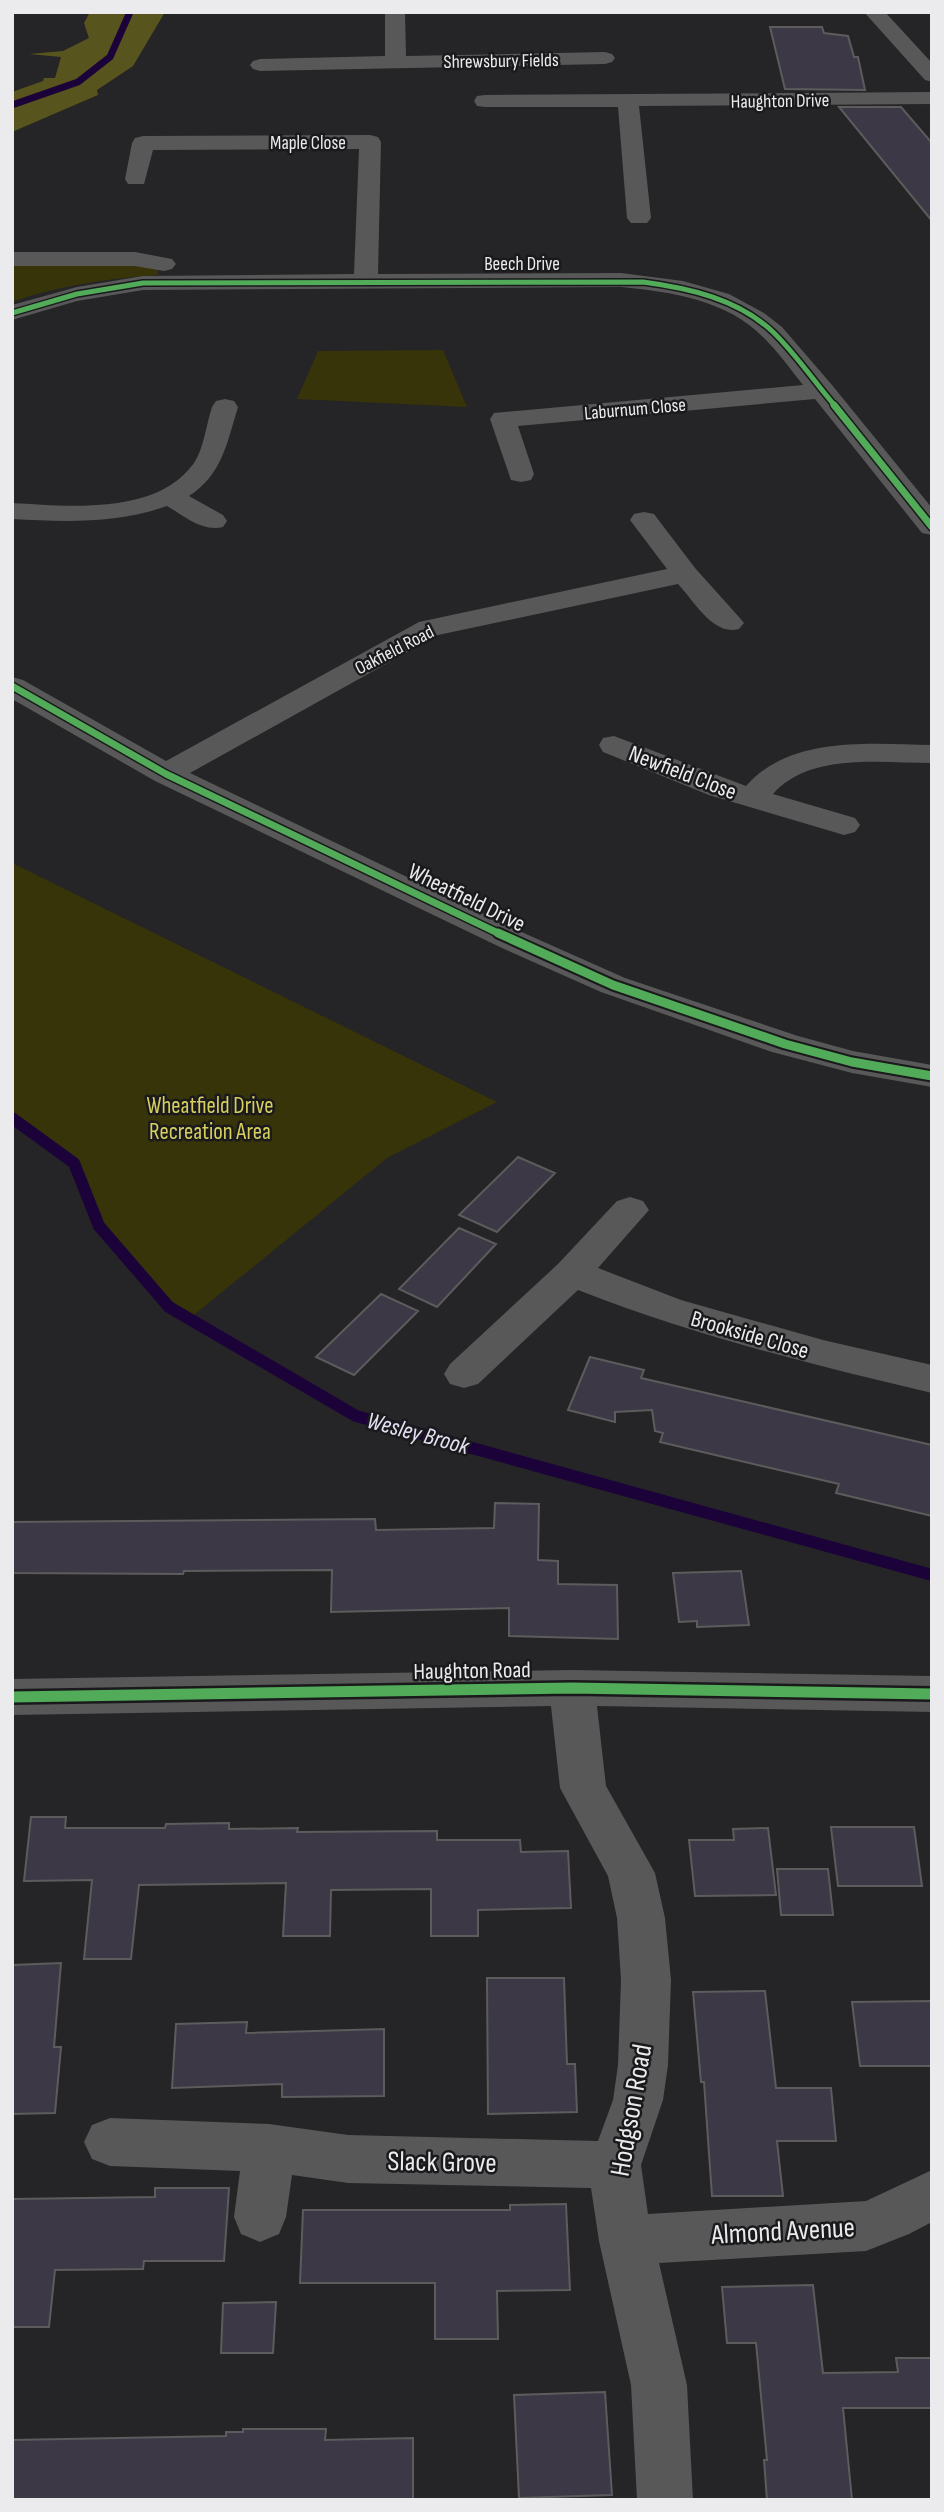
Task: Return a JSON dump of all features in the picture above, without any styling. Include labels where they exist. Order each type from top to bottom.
[{"type":"street","points":[[395,12],[396,63]]},
{"type":"street","points":[[874,12],[932,76]]},
{"type":"street","name":"Shrewsbury Fields","points":[[261,65],[605,57]]},
{"type":"street","name":"Haughton Drive","points":[[485,102],[932,98]]},
{"type":"street","points":[[628,101],[639,218]]},
{"type":"street","name":"Maple Close","points":[[136,179],[143,143],[370,142],[366,282]]},
{"type":"street","points":[[12,259],[160,262],[177,274],[180,283]]},
{"type":"street","name":"Beech Drive","points":[[12,313],[51,299],[143,283],[621,280],[683,288],[723,299],[749,311],[773,332],[932,527]]},
{"type":"street","name":"Laburnum Close","points":[[521,474],[493,420],[822,390]]},
{"type":"street","points":[[12,511],[91,513],[137,506],[170,497],[200,475],[209,462],[225,407]]},
{"type":"street","points":[[170,497],[213,522]]},
{"type":"street","points":[[645,520],[685,574],[729,623]]},
{"type":"street","name":"Oakfield Road","points":[[166,774],[429,628],[685,574]]},
{"type":"street","name":"Wheatfield Drive","points":[[12,687],[166,774],[514,941],[613,985],[785,1044],[852,1062],[932,1076]]},
{"type":"street","name":"Newfield Close","points":[[614,745],[752,798],[844,825]]},
{"type":"street","name":"Newfield Close","points":[[752,798],[778,772],[801,763],[835,757],[932,754]]},
{"type":"street","points":[[464,1374],[572,1273],[630,1210]]},
{"type":"street","name":"Brookside Close","points":[[572,1273],[668,1310],[823,1354],[932,1379]]},
{"type":"street","name":"Haughton Road","points":[[12,1698],[572,1688],[932,1694]]},
{"type":"street","name":"Hodgson Road","points":[[572,1688],[583,1788],[631,1873],[641,1918],[646,1980],[643,2065],[638,2101],[615,2165],[626,2241],[659,2385],[665,2500]]},
{"type":"street","name":"Slack Grove","points":[[110,2142],[269,2148],[348,2159],[615,2165]]},
{"type":"street","points":[[260,2217],[269,2148]]},
{"type":"street","name":"Almond Avenue","points":[[626,2241],[705,2234],[833,2231],[866,2226],[890,2217],[932,2194]]},
{"type":"green space","points":[[12,264],[146,265],[158,269],[158,275],[84,284],[12,302]]},
{"type":"green space","points":[[443,350],[467,407],[297,399],[318,351]]},
{"type":"green space","name":"Wheatfield Drive Recreation Area","points":[[12,863],[497,1102],[387,1158],[189,1319],[132,1265],[99,1226],[74,1163],[12,1118]]},
{"type":"shaded area","points":[[90,12],[165,12],[133,66],[97,90],[98,95],[12,132],[12,92],[43,81],[44,78],[55,78],[61,57],[29,54],[63,51],[89,38],[84,23]]},
{"type":"building","points":[[770,27],[822,27],[824,33],[848,36],[854,57],[858,57],[865,90],[785,89]]},
{"type":"building","points":[[839,107],[901,107],[932,143],[932,221]]},
{"type":"building","points":[[518,1157],[555,1173],[497,1232],[459,1215]]},
{"type":"building","points":[[459,1228],[496,1244],[437,1307],[399,1289]]},
{"type":"building","points":[[381,1294],[418,1311],[354,1375],[316,1357]]},
{"type":"building","points":[[590,1357],[644,1370],[641,1378],[932,1445],[932,1516],[836,1493],[839,1484],[660,1442],[663,1433],[655,1431],[652,1410],[615,1412],[615,1422],[568,1410]]},
{"type":"building","points":[[495,1503],[539,1504],[538,1560],[558,1561],[558,1584],[617,1585],[618,1639],[509,1636],[509,1608],[331,1612],[332,1570],[184,1571],[183,1574],[12,1573],[12,1522],[375,1519],[376,1530],[494,1528]]},
{"type":"building","points":[[741,1571],[749,1625],[697,1627],[697,1621],[679,1622],[673,1573]]},
{"type":"building","points":[[31,1817],[66,1817],[65,1828],[165,1828],[166,1824],[229,1823],[229,1829],[298,1828],[297,1832],[437,1831],[437,1840],[520,1840],[521,1852],[568,1851],[571,1908],[478,1910],[478,1936],[431,1936],[431,1889],[331,1890],[330,1936],[283,1936],[286,1883],[139,1885],[131,1959],[84,1959],[92,1880],[24,1881]]},
{"type":"building","points":[[831,1827],[914,1827],[922,1886],[838,1886]]},
{"type":"building","points":[[768,1828],[776,1895],[695,1896],[689,1840],[734,1840],[733,1829]]},
{"type":"building","points":[[777,1869],[828,1869],[833,1915],[781,1915]]},
{"type":"building","points":[[61,1963],[54,2047],[61,2047],[55,2113],[12,2114],[12,1965]]},
{"type":"building","points":[[487,1978],[564,1978],[567,2064],[575,2064],[577,2112],[488,2114]]},
{"type":"building","points":[[765,1991],[776,2088],[831,2088],[836,2141],[777,2141],[783,2196],[712,2196],[704,2082],[701,2082],[693,1992]]},
{"type":"building","points":[[932,2001],[932,2066],[860,2066],[852,2002]]},
{"type":"building","points":[[247,2022],[246,2033],[384,2029],[384,2096],[282,2097],[282,2084],[172,2088],[176,2024]]},
{"type":"building","points":[[155,2188],[229,2188],[224,2261],[144,2261],[143,2269],[55,2270],[49,2327],[12,2327],[12,2199],[155,2197]]},
{"type":"building","points":[[566,2204],[570,2290],[497,2291],[498,2339],[435,2339],[435,2283],[300,2283],[303,2210],[510,2210],[510,2205]]},
{"type":"building","points":[[813,2285],[823,2373],[898,2372],[896,2358],[932,2358],[932,2408],[843,2408],[852,2500],[767,2500],[764,2460],[767,2460],[756,2343],[727,2343],[722,2287]]},
{"type":"building","points":[[276,2302],[273,2353],[221,2353],[223,2303]]},
{"type":"building","points":[[605,2392],[612,2495],[519,2498],[514,2395]]},
{"type":"building","points":[[243,2429],[326,2429],[325,2440],[413,2438],[413,2500],[12,2500],[12,2440],[226,2436],[226,2432],[243,2432]]},
{"type":"waterway","name":"Wesley Brook","points":[[12,105],[78,82],[110,57],[130,12]]},
{"type":"waterway","name":"Wesley Brook","points":[[12,1118],[74,1163],[99,1226],[169,1307],[356,1416],[932,1575]]},
{"type":"cycle path","points":[[12,313],[77,294],[143,283],[621,280],[683,288],[720,299],[755,318],[773,332],[904,489],[932,527]]},
{"type":"cycle path","points":[[12,686],[166,774],[514,941],[613,985],[785,1044],[852,1062],[932,1076]]},
{"type":"cycle path","points":[[12,1697],[572,1688],[932,1694]]}]
